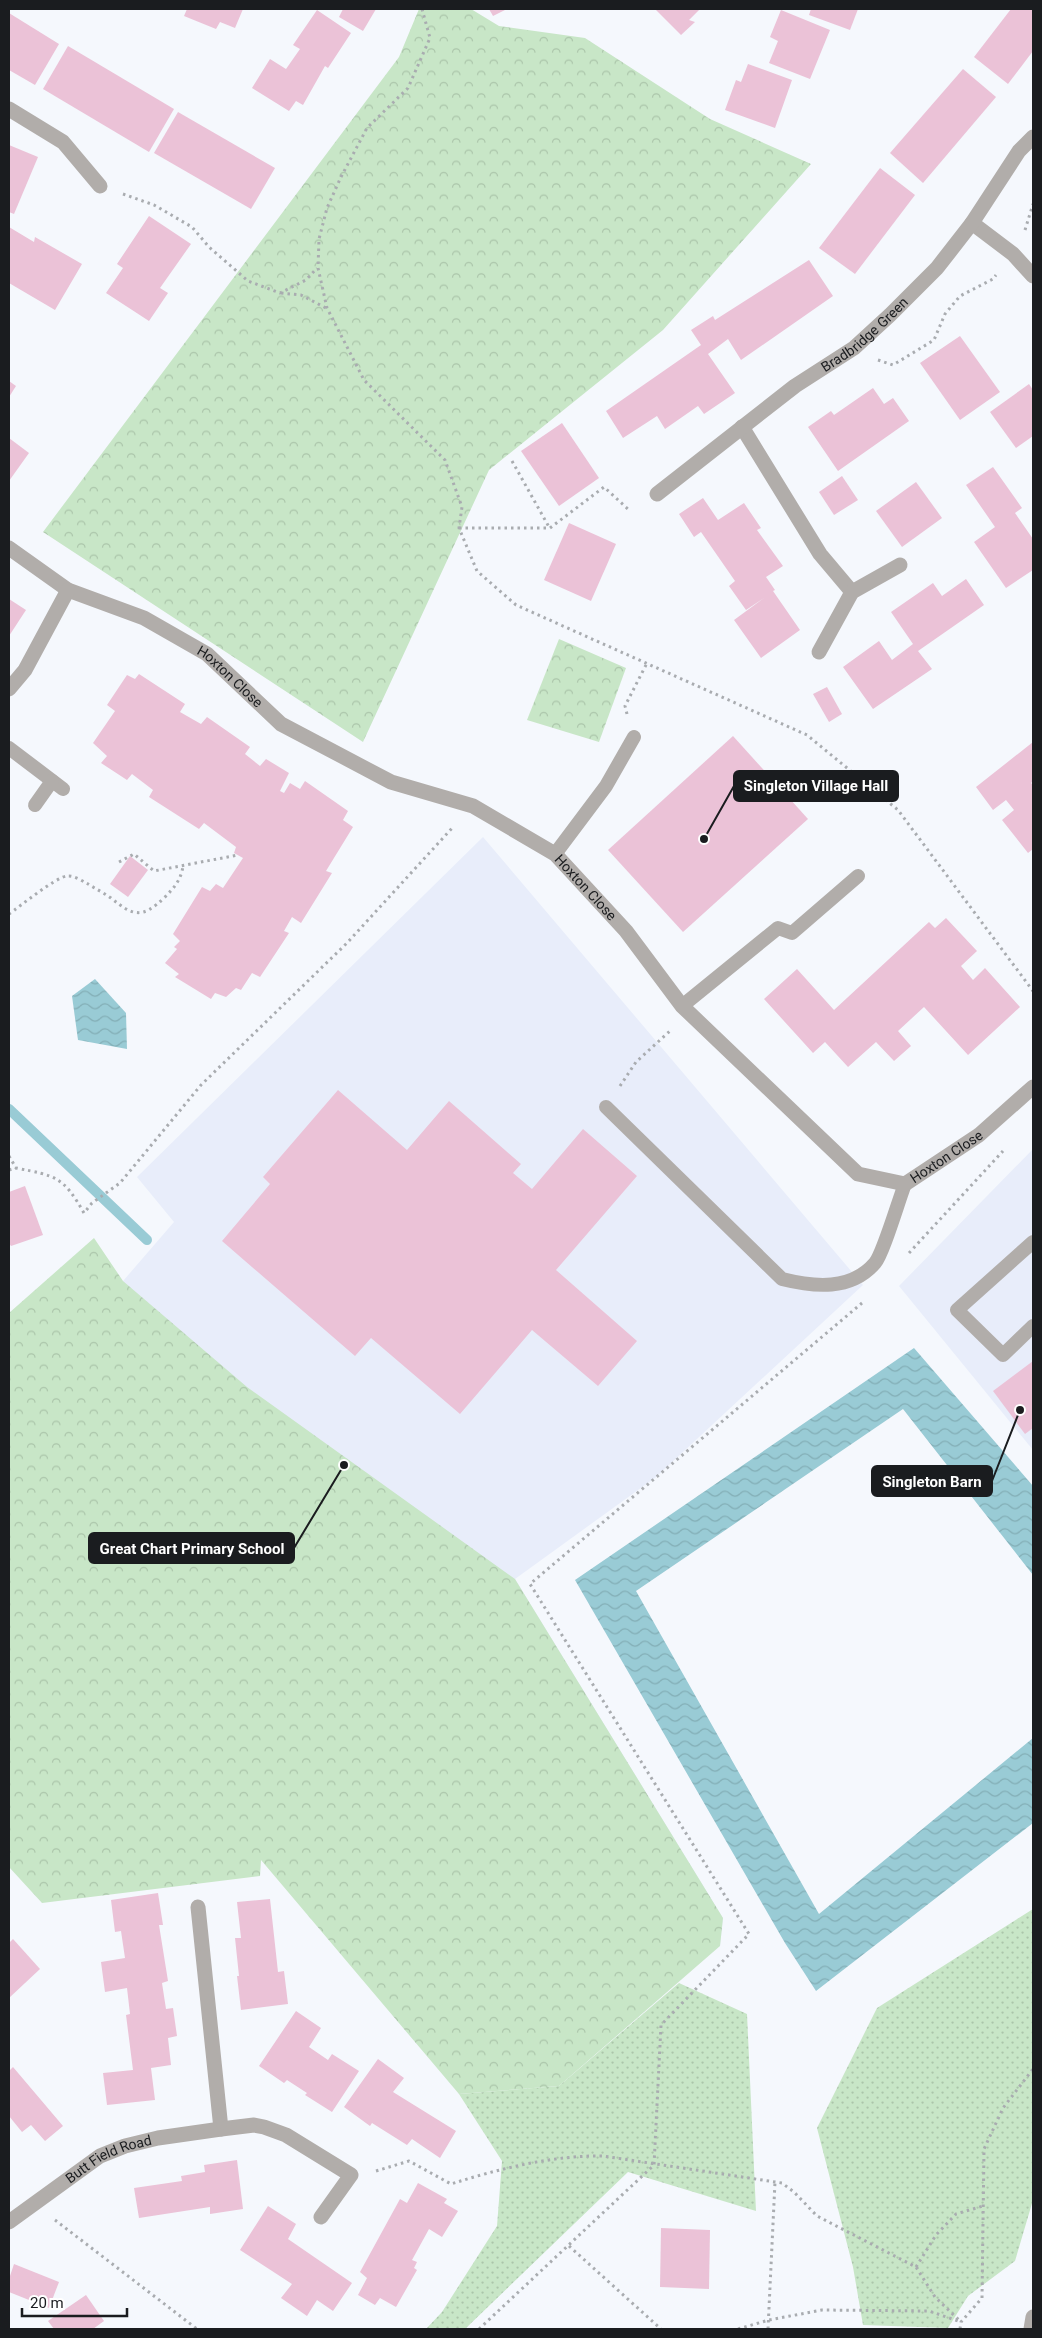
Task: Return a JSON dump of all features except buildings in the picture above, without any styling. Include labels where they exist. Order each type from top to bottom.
[{"type":"street","points":[[9,110],[63,142],[100,186]]},
{"type":"street","name":"Bradbridge Green","points":[[656,494],[795,386],[854,348],[937,268],[972,223],[1019,151],[1033,137]]},
{"type":"street","points":[[972,223],[1013,254],[1033,276]]},
{"type":"street","points":[[742,428],[820,554],[852,592]]},
{"type":"street","name":"Hoxton Close","points":[[9,548],[68,590],[144,618],[207,654],[281,724],[392,782],[473,806],[555,854],[626,931],[686,1009],[858,1174],[905,1184],[979,1135],[1033,1088]]},
{"type":"street","points":[[820,652],[852,592],[900,565]]},
{"type":"street","points":[[9,689],[25,670],[68,590]]},
{"type":"street","points":[[198,1907],[221,2129]]},
{"type":"street","name":"Butt Field Road","points":[[9,2222],[32,2203],[100,2156],[125,2146],[158,2138],[221,2129],[254,2125],[264,2127],[286,2135],[351,2175]]},
{"type":"street","points":[[321,2217],[351,2175]]},
{"type":"street","points":[[1031,2329],[1033,2318]]},
{"type":"lane","points":[[555,854],[606,786],[634,737]]},
{"type":"lane","points":[[9,748],[58,785],[35,805]]},
{"type":"lane","points":[[686,1009],[778,928],[792,933],[858,876]]},
{"type":"lane","points":[[606,1107],[782,1278],[790,1281],[822,1287],[856,1279],[876,1262],[905,1184]]},
{"type":"lane","points":[[1033,1242],[957,1310],[1003,1355],[1033,1326]]},
{"type":"path","points":[[422,9],[430,38],[408,88],[367,128],[341,177],[327,208],[319,239],[318,268],[327,308],[364,380],[445,460],[462,508],[459,528],[477,571],[516,605],[807,735],[898,810],[1033,991]]},
{"type":"path","points":[[100,186],[154,205],[192,227],[209,246],[248,281],[280,293],[301,295],[327,308]]},
{"type":"path","points":[[854,348],[879,361],[894,365],[934,340],[945,314],[960,296],[993,279],[1013,254]]},
{"type":"path","points":[[280,293],[306,280],[318,268]]},
{"type":"path","points":[[512,461],[550,528]]},
{"type":"path","points":[[459,528],[550,528],[604,487],[629,510]]},
{"type":"path","points":[[634,737],[625,706],[647,663]]},
{"type":"path","points":[[9,1170],[16,1168],[53,1175],[72,1193],[84,1213],[92,1203],[120,1183],[201,1085],[348,943],[473,806]]},
{"type":"path","points":[[119,862],[134,854],[154,871],[238,855]]},
{"type":"path","points":[[9,914],[57,880],[67,876],[80,879],[110,897],[122,908],[135,912],[147,912],[173,889],[182,875],[183,866]]},
{"type":"path","points":[[606,1107],[636,1062],[686,1009]]},
{"type":"path","points":[[905,1257],[1013,1141],[1006,1110]]},
{"type":"path","points":[[9,1156],[16,1168]]},
{"type":"path","points":[[479,2329],[654,2165],[661,2025],[749,1934],[530,1584],[865,1300]]},
{"type":"path","points":[[960,2329],[961,2322],[982,2298],[984,2149],[1003,2108],[1033,2069]]},
{"type":"path","points":[[351,2175],[384,2170],[409,2161],[451,2184],[489,2172],[585,2156],[603,2156],[782,2183],[794,2192],[817,2216],[916,2268],[936,2297],[961,2322]]},
{"type":"path","points":[[768,2329],[774,2182]]},
{"type":"path","points":[[32,2203],[197,2329]]},
{"type":"path","points":[[916,2268],[936,2235],[956,2214],[983,2206]]},
{"type":"path","points":[[569,2246],[661,2329]]},
{"type":"path","points":[[738,2329],[769,2320],[822,2310],[929,2311],[961,2322]]},
{"type":"shaded area","points":[[483,837],[863,1285],[656,1477],[515,1579],[723,1918],[720,1946],[459,2094],[9,1413],[174,1222],[137,1177]]},
{"type":"shaded area","points":[[1033,1149],[1033,1450],[899,1286]]},
{"type":"green space","points":[[419,9],[471,9],[499,26],[585,38],[710,119],[811,164],[663,330],[489,470],[363,742],[43,532],[399,57]]},
{"type":"green space","points":[[559,639],[626,668],[599,742],[527,720]]},
{"type":"green space","points":[[94,1238],[123,1281],[247,1387],[515,1579],[723,1918],[720,1946],[559,2086],[459,2094],[261,1860],[260,1876],[42,1903],[9,1867],[9,1313]]},
{"type":"green space","points":[[1033,1909],[1033,2200],[1015,2261],[968,2296],[948,2328],[863,2325],[853,2267],[817,2128],[877,2008]]},
{"type":"green space","points":[[679,1983],[747,2014],[756,2211],[628,2172],[465,2329],[426,2329],[442,2312],[497,2226],[502,2161],[459,2094],[559,2086]]},
{"type":"water","points":[[95,979],[126,1013],[127,1049],[78,1040],[72,996]]},
{"type":"water","points":[[914,1348],[1033,1486],[1033,1575],[903,1409],[636,1591],[819,1914],[1033,1738],[1033,1823],[816,1991],[785,1943],[575,1580]]},
{"type":"waterway","points":[[9,1109],[147,1240]]},
{"type":"place","name":"Singleton Village Hall","points":[[704,839]]},
{"type":"place","name":"Singleton Barn","points":[[1020,1410]]},
{"type":"place","name":"Great Chart Primary School","points":[[344,1465]]}]
